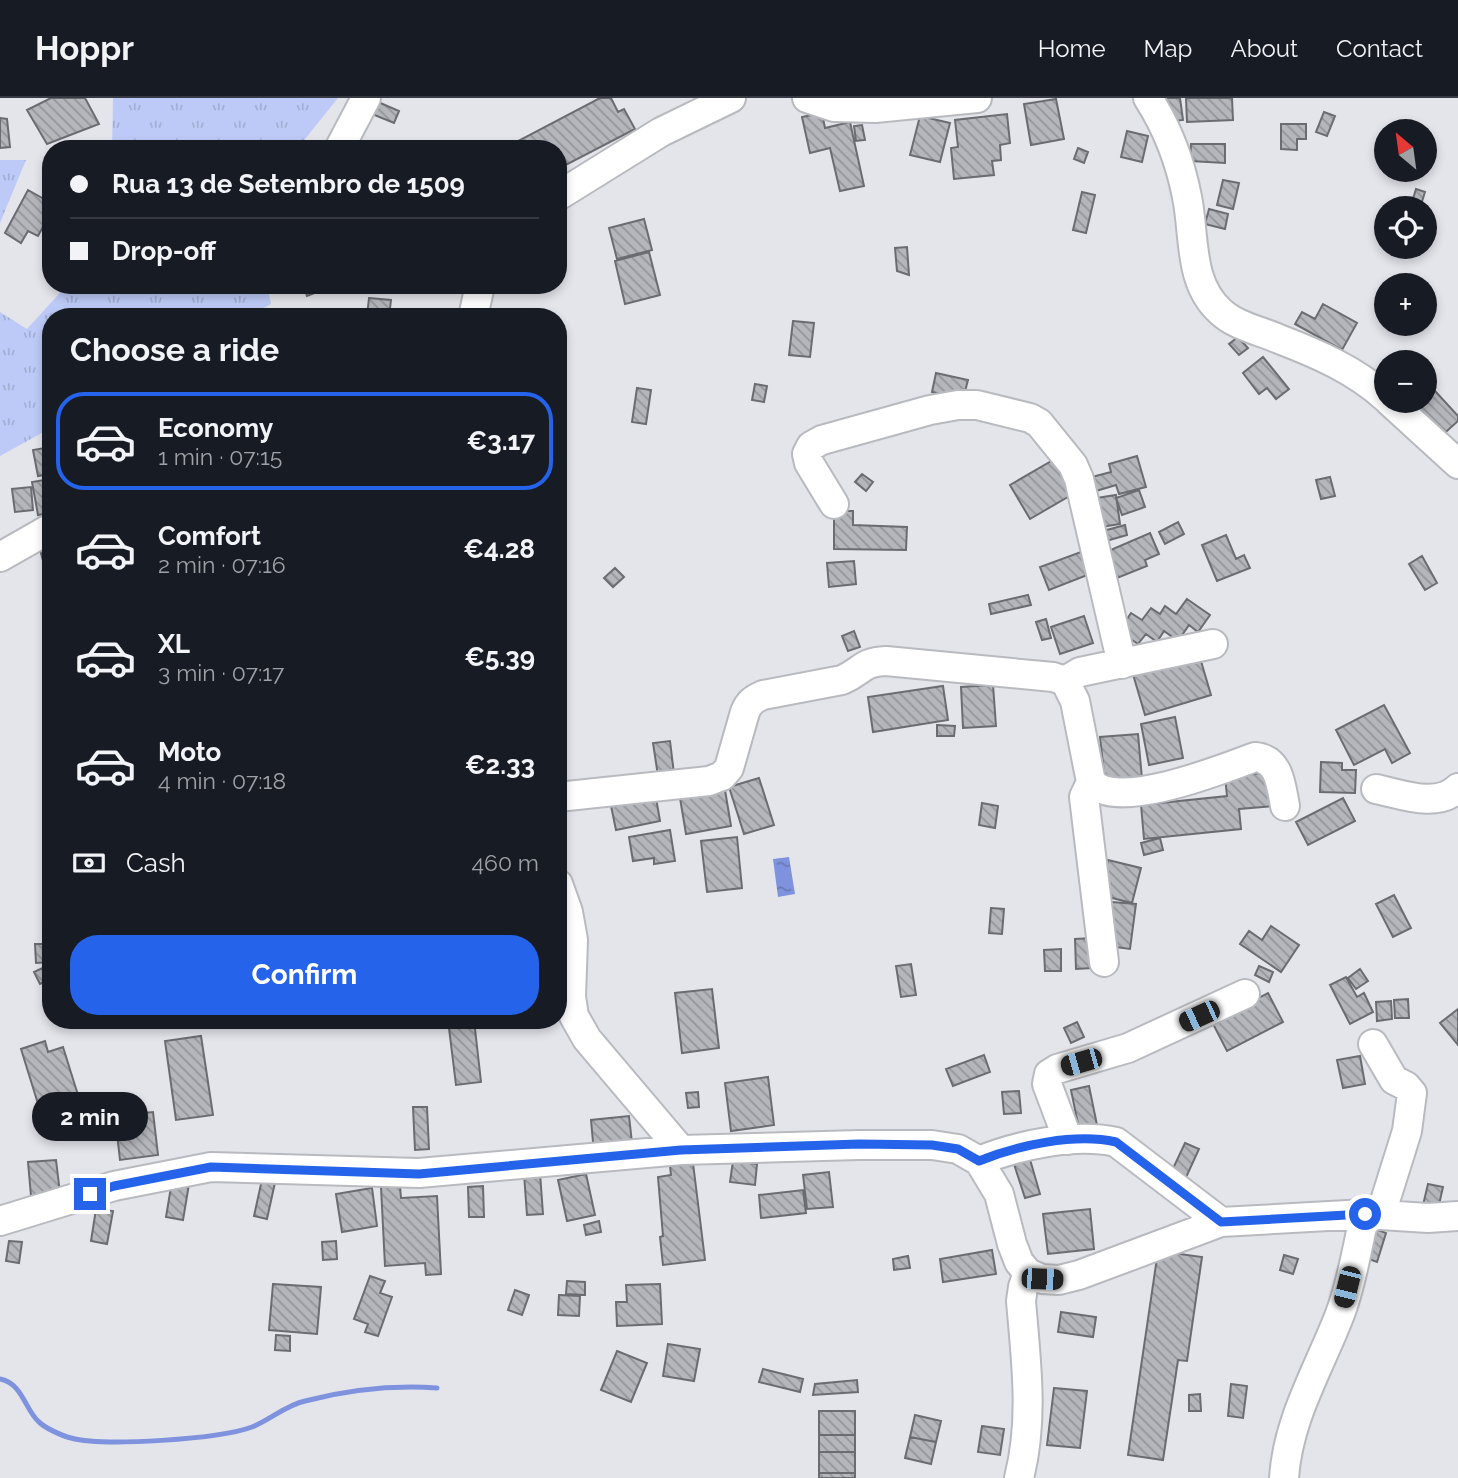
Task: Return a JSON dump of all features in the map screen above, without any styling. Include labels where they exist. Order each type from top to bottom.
[{"type":"street","points":[[344,140],[366,98]]},
{"type":"street","points":[[567,190],[661,132],[731,98]]},
{"type":"street","points":[[807,98],[834,107],[875,108],[977,98]]},
{"type":"street","points":[[1148,98],[1167,131],[1180,168],[1187,200],[1195,267],[1207,296],[1222,313],[1239,323],[1343,366],[1374,390]]},
{"type":"street","points":[[834,504],[809,463],[807,454],[811,446],[822,440],[958,405],[977,405],[1040,423],[1073,465],[1079,479],[1122,664]]},
{"type":"street","points":[[1401,413],[1458,464]]},
{"type":"street","points":[[0,557],[42,533]]},
{"type":"street","points":[[1065,681],[1080,672],[1213,645]]},
{"type":"street","points":[[567,796],[709,780],[722,776],[729,768],[748,704],[754,699],[842,680],[872,662],[1053,677],[1065,681],[1075,701],[1091,782],[1096,789],[1106,793],[1174,785],[1255,757],[1265,758],[1272,764],[1279,776],[1285,806]]},
{"type":"street","points":[[1091,782],[1083,797],[1104,962]]},
{"type":"street","points":[[1376,789],[1426,799],[1442,798],[1458,788]]},
{"type":"street","points":[[567,909],[573,940],[571,997],[574,1017],[587,1039],[681,1150]]},
{"type":"street","points":[[1068,1140],[1047,1084],[1049,1074],[1128,1048],[1245,994]]},
{"type":"street","points":[[1284,1478],[1295,1418],[1340,1312],[1373,1214],[1407,1131],[1412,1093],[1406,1086],[1394,1080],[1373,1044]]},
{"type":"street","points":[[979,1161],[998,1154],[1068,1140],[1097,1138],[1116,1142],[1221,1222]]},
{"type":"street","points":[[0,1221],[114,1186],[211,1167],[419,1174],[681,1150],[859,1144],[932,1145],[958,1149],[979,1161],[999,1194],[1019,1262],[1028,1273],[1042,1279],[1059,1280],[1079,1275],[1221,1222],[1373,1214],[1428,1218],[1458,1216]]},
{"type":"street","points":[[1019,1478],[1030,1407],[1021,1301],[1028,1273]]},
{"type":"green space","points":[[113,98],[338,98],[304,140],[112,140]]},
{"type":"green space","points":[[0,160],[26,160],[0,223]]},
{"type":"green space","points":[[59,294],[269,294],[271,304],[264,308],[46,308]]},
{"type":"green space","points":[[0,312],[27,329],[42,312],[42,433],[0,456]]},
{"type":"water","points":[[789,857],[795,894],[778,897],[773,859]]},
{"type":"building","points":[[51,98],[85,98],[99,124],[57,140],[45,140],[27,110]]},
{"type":"building","points":[[600,98],[611,98],[618,112],[624,109],[635,129],[567,164],[567,140],[520,140]]},
{"type":"building","points":[[1163,98],[1180,98],[1183,120],[1166,122]]},
{"type":"building","points":[[1186,98],[1232,98],[1233,120],[1187,122]]},
{"type":"building","points":[[1056,99],[1064,139],[1031,145],[1024,104]]},
{"type":"building","points":[[378,102],[399,111],[394,123],[372,114]]},
{"type":"building","points":[[1324,112],[1335,116],[1327,136],[1316,132]]},
{"type":"building","points":[[822,113],[825,128],[850,122],[864,186],[840,191],[830,148],[810,153],[802,117]]},
{"type":"building","points":[[1007,114],[1010,143],[1000,145],[1001,160],[992,161],[994,175],[954,179],[951,148],[958,147],[955,120]]},
{"type":"building","points":[[920,116],[950,123],[940,162],[910,155]]},
{"type":"building","points":[[0,118],[7,119],[10,147],[0,148]]},
{"type":"building","points":[[1281,124],[1306,124],[1306,139],[1297,139],[1297,150],[1281,149]]},
{"type":"building","points":[[862,125],[865,140],[856,141],[854,126]]},
{"type":"building","points":[[1127,131],[1148,136],[1142,162],[1121,157]]},
{"type":"building","points":[[1191,144],[1225,144],[1225,163],[1190,161]]},
{"type":"building","points":[[1078,148],[1088,152],[1084,163],[1074,159]]},
{"type":"building","points":[[1223,180],[1239,183],[1233,209],[1217,205]]},
{"type":"building","points":[[1416,189],[1425,192],[1424,196],[1414,196]]},
{"type":"building","points":[[28,190],[42,198],[42,229],[38,236],[28,231],[21,243],[5,233]]},
{"type":"building","points":[[1082,192],[1095,195],[1086,233],[1073,230]]},
{"type":"building","points":[[1209,209],[1228,214],[1225,229],[1205,224]]},
{"type":"building","points":[[644,219],[652,250],[617,259],[609,228]]},
{"type":"building","points":[[907,247],[909,275],[897,271],[895,248]]},
{"type":"building","points":[[649,252],[660,295],[625,304],[615,261]]},
{"type":"building","points":[[369,298],[391,300],[390,308],[368,308]]},
{"type":"building","points":[[1323,304],[1357,323],[1342,350],[1295,324],[1302,312],[1315,319]]},
{"type":"building","points":[[793,321],[814,323],[810,357],[789,355]]},
{"type":"building","points":[[1238,337],[1248,348],[1239,355],[1229,344]]},
{"type":"building","points":[[1263,357],[1289,389],[1276,399],[1267,388],[1259,394],[1243,373]]},
{"type":"building","points":[[936,373],[968,380],[963,399],[932,392]]},
{"type":"building","points":[[755,384],[767,386],[764,402],[752,400]]},
{"type":"building","points":[[637,388],[651,390],[646,424],[632,422]]},
{"type":"building","points":[[1437,393],[1458,416],[1458,421],[1437,440],[1417,413],[1437,413]]},
{"type":"building","points":[[42,448],[42,475],[38,476],[33,450]]},
{"type":"building","points":[[1137,456],[1146,487],[1119,494],[1116,485],[1096,491],[1092,477],[1111,472],[1109,464]]},
{"type":"building","points":[[1053,460],[1073,494],[1030,519],[1010,485]]},
{"type":"building","points":[[862,474],[873,482],[866,491],[855,482]]},
{"type":"building","points":[[1330,477],[1335,496],[1321,499],[1316,480]]},
{"type":"building","points":[[42,480],[42,514],[38,515],[32,482]]},
{"type":"building","points":[[31,487],[33,510],[15,512],[12,489]]},
{"type":"building","points":[[1139,490],[1145,507],[1122,515],[1116,498]]},
{"type":"building","points":[[1116,495],[1120,524],[1095,528],[1090,499]]},
{"type":"building","points":[[834,511],[853,511],[853,525],[907,527],[906,550],[834,549]]},
{"type":"building","points":[[1178,522],[1184,534],[1165,544],[1159,532]]},
{"type":"building","points":[[1125,525],[1127,535],[1106,541],[1103,531]]},
{"type":"building","points":[[1150,533],[1159,554],[1145,560],[1147,566],[1117,578],[1106,552]]},
{"type":"building","points":[[1226,535],[1236,559],[1244,555],[1250,568],[1217,581],[1202,545]]},
{"type":"building","points":[[42,541],[42,557],[38,542]]},
{"type":"building","points":[[1081,552],[1090,574],[1049,590],[1040,567]]},
{"type":"building","points":[[1422,556],[1437,583],[1425,590],[1409,564]]},
{"type":"building","points":[[854,561],[856,584],[829,587],[827,563]]},
{"type":"building","points":[[615,568],[624,577],[613,587],[604,578]]},
{"type":"building","points":[[1028,595],[1031,605],[991,614],[989,604]]},
{"type":"building","points":[[1187,599],[1210,615],[1198,632],[1189,625],[1178,641],[1164,631],[1157,642],[1146,634],[1138,644],[1119,631],[1131,613],[1142,620],[1151,608],[1160,614],[1165,606],[1176,614]]},
{"type":"building","points":[[1084,616],[1093,643],[1060,654],[1051,627]]},
{"type":"building","points":[[1046,619],[1051,638],[1042,640],[1036,622]]},
{"type":"building","points":[[854,631],[860,647],[848,651],[842,636]]},
{"type":"building","points":[[1198,651],[1211,695],[1145,715],[1132,671]]},
{"type":"building","points":[[993,685],[996,726],[963,728],[961,687]]},
{"type":"building","points":[[943,686],[948,720],[873,732],[868,697]]},
{"type":"building","points":[[1384,705],[1410,753],[1392,763],[1385,749],[1354,765],[1336,730]]},
{"type":"building","points":[[1175,717],[1183,758],[1149,765],[1141,724]]},
{"type":"building","points":[[937,725],[955,726],[954,736],[937,736]]},
{"type":"building","points":[[1138,734],[1142,779],[1105,782],[1100,737]]},
{"type":"building","points":[[670,741],[674,774],[658,776],[653,743]]},
{"type":"building","points":[[1321,762],[1342,763],[1342,770],[1356,770],[1355,793],[1320,792]]},
{"type":"building","points":[[1272,772],[1275,806],[1239,809],[1241,829],[1144,839],[1141,805],[1227,796],[1225,777]]},
{"type":"building","points":[[759,778],[774,825],[744,834],[729,787]]},
{"type":"building","points":[[724,784],[731,826],[686,834],[679,792]]},
{"type":"building","points":[[655,792],[660,821],[616,830],[610,801]]},
{"type":"building","points":[[1343,798],[1355,821],[1308,845],[1296,822]]},
{"type":"building","points":[[982,803],[998,806],[995,828],[979,825]]},
{"type":"building","points":[[670,830],[675,861],[654,864],[654,858],[633,861],[629,837]]},
{"type":"building","points":[[737,837],[742,888],[707,892],[701,841]]},
{"type":"building","points":[[1160,838],[1163,850],[1144,855],[1141,843]]},
{"type":"building","points":[[1108,860],[1141,868],[1132,903],[1100,895]]},
{"type":"building","points":[[1394,895],[1411,928],[1393,937],[1376,904]]},
{"type":"building","points":[[1112,902],[1136,904],[1130,949],[1107,946]]},
{"type":"building","points":[[991,908],[1004,909],[1002,934],[989,933]]},
{"type":"building","points":[[1271,926],[1299,945],[1281,972],[1240,944],[1249,931],[1262,940]]},
{"type":"building","points":[[1092,938],[1092,968],[1076,969],[1075,939]]},
{"type":"building","points":[[35,944],[42,944],[42,963],[36,963]]},
{"type":"building","points":[[1061,949],[1061,971],[1045,971],[1044,950]]},
{"type":"building","points":[[911,964],[916,995],[901,997],[896,966]]},
{"type":"building","points":[[1259,966],[1273,972],[1269,982],[1255,975]]},
{"type":"building","points":[[42,968],[42,983],[40,984],[34,972]]},
{"type":"building","points":[[1360,969],[1368,981],[1356,989],[1348,978]]},
{"type":"building","points":[[1346,977],[1357,997],[1364,993],[1373,1012],[1350,1024],[1330,985]]},
{"type":"building","points":[[712,989],[719,1048],[682,1053],[675,993]]},
{"type":"building","points":[[1268,993],[1283,1022],[1227,1051],[1212,1022]]},
{"type":"building","points":[[1408,999],[1409,1018],[1395,1018],[1394,1000]]},
{"type":"building","points":[[1391,1001],[1392,1019],[1377,1021],[1376,1002]]},
{"type":"building","points":[[1458,1009],[1458,1045],[1440,1023]]},
{"type":"building","points":[[1077,1022],[1084,1037],[1071,1043],[1064,1028]]},
{"type":"building","points":[[449,1029],[475,1029],[481,1082],[456,1085]]},
{"type":"building","points":[[201,1036],[213,1115],[176,1120],[165,1041]]},
{"type":"building","points":[[45,1041],[48,1052],[63,1047],[78,1095],[39,1107],[21,1049]]},
{"type":"building","points":[[984,1055],[990,1072],[953,1086],[946,1069]]},
{"type":"building","points":[[1360,1056],[1365,1084],[1343,1088],[1337,1060]]},
{"type":"building","points":[[768,1077],[774,1125],[731,1131],[725,1083]]},
{"type":"building","points":[[1089,1086],[1097,1125],[1079,1129],[1071,1090]]},
{"type":"building","points":[[1019,1091],[1021,1113],[1004,1114],[1002,1092]]},
{"type":"building","points":[[698,1092],[699,1107],[688,1108],[686,1093]]},
{"type":"building","points":[[413,1107],[427,1107],[429,1149],[415,1150]]},
{"type":"building","points":[[153,1112],[158,1155],[120,1160],[115,1116]]},
{"type":"building","points":[[629,1116],[632,1143],[594,1153],[591,1120]]},
{"type":"building","points":[[1185,1143],[1199,1149],[1183,1184],[1169,1177]]},
{"type":"building","points":[[1029,1156],[1040,1194],[1025,1198],[1013,1161]]},
{"type":"building","points":[[56,1160],[60,1193],[31,1196],[28,1162]]},
{"type":"building","points":[[733,1161],[757,1164],[755,1185],[730,1182]]},
{"type":"building","points":[[693,1163],[705,1260],[663,1265],[658,1177],[671,1175],[670,1166]]},
{"type":"building","points":[[829,1172],[833,1207],[807,1209],[803,1175]]},
{"type":"building","points":[[540,1173],[543,1214],[527,1215],[524,1174]]},
{"type":"building","points":[[586,1174],[595,1215],[567,1221],[558,1180]]},
{"type":"building","points":[[263,1175],[276,1178],[267,1219],[254,1216]]},
{"type":"building","points":[[172,1181],[189,1184],[183,1220],[166,1217]]},
{"type":"building","points":[[1428,1184],[1443,1187],[1438,1209],[1423,1205]]},
{"type":"building","points":[[400,1186],[401,1198],[437,1196],[441,1274],[426,1275],[425,1263],[385,1266],[381,1187]]},
{"type":"building","points":[[483,1186],[484,1217],[469,1217],[468,1187]]},
{"type":"building","points":[[372,1188],[377,1226],[342,1232],[336,1194]]},
{"type":"building","points":[[803,1190],[806,1213],[761,1218],[759,1195]]},
{"type":"building","points":[[96,1209],[113,1211],[107,1244],[91,1241]]},
{"type":"building","points":[[1090,1209],[1094,1249],[1048,1254],[1043,1214]]},
{"type":"building","points":[[599,1221],[601,1232],[586,1235],[584,1225]]},
{"type":"building","points":[[1373,1228],[1386,1233],[1377,1262],[1363,1257]]},
{"type":"building","points":[[9,1241],[22,1242],[19,1263],[6,1261]]},
{"type":"building","points":[[336,1241],[337,1259],[323,1260],[322,1242]]},
{"type":"building","points":[[992,1250],[996,1274],[943,1282],[940,1259]]},
{"type":"building","points":[[1158,1251],[1202,1257],[1187,1361],[1178,1360],[1163,1460],[1128,1455]]},
{"type":"building","points":[[1284,1255],[1298,1259],[1293,1274],[1280,1270]]},
{"type":"building","points":[[908,1256],[910,1268],[894,1270],[893,1259]]},
{"type":"building","points":[[370,1276],[385,1281],[380,1293],[392,1297],[378,1336],[365,1332],[368,1324],[354,1319]]},
{"type":"building","points":[[567,1281],[585,1282],[585,1295],[566,1294]]},
{"type":"building","points":[[273,1284],[321,1287],[317,1334],[269,1330]]},
{"type":"building","points":[[660,1284],[662,1324],[617,1326],[616,1302],[627,1302],[626,1285]]},
{"type":"building","points":[[515,1290],[529,1295],[522,1315],[508,1310]]},
{"type":"building","points":[[559,1295],[580,1296],[579,1316],[558,1315]]},
{"type":"building","points":[[1061,1312],[1096,1317],[1093,1337],[1058,1332]]},
{"type":"building","points":[[276,1335],[290,1336],[290,1351],[275,1350]]},
{"type":"building","points":[[668,1344],[700,1349],[694,1381],[663,1376]]},
{"type":"building","points":[[617,1351],[647,1363],[631,1402],[601,1390]]},
{"type":"building","points":[[763,1369],[803,1379],[800,1392],[759,1382]]},
{"type":"building","points":[[857,1380],[858,1392],[813,1395],[815,1384]]},
{"type":"building","points":[[1231,1384],[1247,1386],[1243,1418],[1228,1416]]},
{"type":"building","points":[[1054,1388],[1087,1391],[1080,1448],[1047,1445]]},
{"type":"building","points":[[1200,1394],[1201,1411],[1189,1411],[1189,1395]]},
{"type":"building","points":[[819,1411],[855,1411],[855,1435],[819,1435]]},
{"type":"building","points":[[915,1415],[941,1421],[936,1442],[910,1437]]},
{"type":"building","points":[[982,1426],[1004,1429],[1000,1455],[978,1452]]},
{"type":"building","points":[[819,1435],[855,1435],[855,1452],[819,1452]]},
{"type":"building","points":[[910,1437],[936,1442],[931,1464],[905,1458]]},
{"type":"building","points":[[819,1452],[855,1452],[855,1473],[819,1473]]},
{"type":"building","points":[[819,1473],[855,1473],[855,1478],[819,1478]]},
{"type":"waterway","points":[[0,1379],[7,1381],[18,1391],[34,1416],[49,1429],[71,1438],[109,1442],[162,1440],[236,1431],[252,1427],[298,1403],[354,1391],[437,1388]]},
{"type":"route","points":[[90,1194],[114,1186],[211,1167],[419,1174],[681,1150],[859,1144],[932,1145],[958,1149],[979,1161],[1045,1144],[1097,1138],[1116,1142],[1221,1222],[1365,1214]]}]
